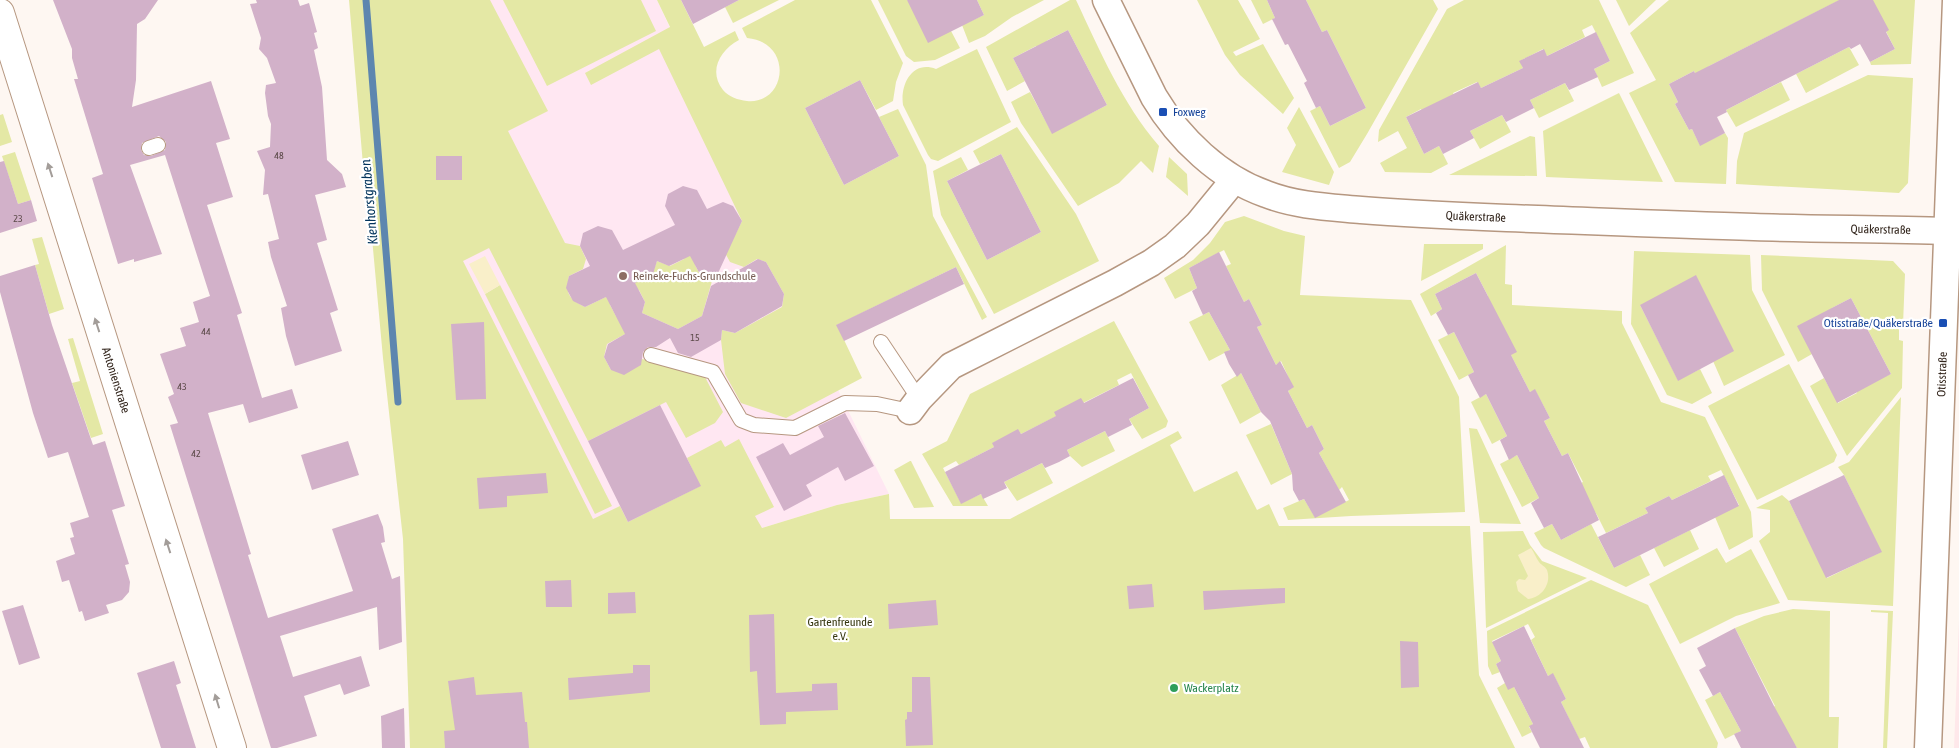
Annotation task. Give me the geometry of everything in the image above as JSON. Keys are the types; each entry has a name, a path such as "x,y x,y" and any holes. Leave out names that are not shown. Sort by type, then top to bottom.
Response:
{"main road":[{"name":"Antonienstraße","path":"0,13 232,748"}],"street":[{"name":"Quäkerstraße","path":"1106,0 1163,112 1194,146 1234,180 1268,195 1314,206 1420,215 1719,226 1947,231"},
{"name":"Otisstraße","path":"1928,748 1956,0"},
{"path":"914,405 951,366 1116,283 1151,263 1175,246 1198,224 1234,180"}],"lane":[{"path":"652,355 713,372 741,420 754,426 795,428 845,403 914,405 881,342"}],"shaded area":[{"name":"Reineke-Fuchs-Grundschule","path":"482,0 657,0 838,390 889,494 837,505 762,528 598,548 455,265 509,181 495,23"},
{"path":"1959,620 1959,748 1954,748"}],"green space":[{"name":"Gartenfreunde e.V.","path":"349,0 490,0 548,111 508,131 565,243 580,246 586,259 583,269 569,276 568,292 575,301 585,307 614,293 610,305 616,316 628,321 627,333 607,344 604,357 611,370 642,359 705,377 723,412 715,423 686,438 666,402 588,441 489,248 463,261 593,519 620,506 628,522 700,486 687,458 721,440 725,447 739,439 774,507 755,516 762,528 837,505 889,494 890,519 1010,519 1178,431 1182,438 1170,445 1194,492 1237,471 1257,510 1269,504 1279,526 1470,526 1479,675 1515,748 410,748 403,539 363,165"},
{"path":"503,0 641,0 656,31 547,86"},
{"path":"657,0 681,0 704,47 735,31 739,40 726,49 722,55 716,68 716,76 723,90 728,95 747,101 760,100 770,93 777,84 780,72 778,61 772,50 762,42 747,38 742,28 795,0 871,0 903,63 896,82 893,101 876,110 860,80 805,108 844,185 899,156 879,117 898,109 926,165 933,216 987,317 982,320 956,267 837,325 862,378 786,418 741,403 725,374 721,340 722,330 735,333 782,307 784,294 766,262 757,259 744,267 730,262 724,251 742,221 659,49 591,85 585,73 670,27"},
{"path":"739,0 779,0 733,23 725,7"},
{"path":"878,0 907,0 951,31 960,48 935,60 914,62 906,56"},
{"path":"977,0 1044,0 1012,17 985,36 969,43 962,25 984,15"},
{"path":"1070,0 1076,0 1123,94 1159,146 1153,173 1141,161 1119,183 1078,206 1021,123 1011,102 1030,92 1052,133 1107,105 1068,30 1048,40 1038,49 1036,46 1013,58 1025,81 1007,91 986,47"},
{"path":"1197,0 1238,0 1260,39 1233,52 1236,56 1263,44 1294,98 1283,114 1240,75 1225,55"},
{"path":"1251,0 1267,0 1275,18 1263,24"},
{"path":"1306,0 1433,0 1438,9 1350,162 1339,168 1310,111 1320,106 1330,126 1366,108 1327,30 1322,32"},
{"path":"1464,0 1599,0 1634,73 1602,87 1594,69 1610,61 1592,25 1582,30 1585,37 1547,56 1543,49 1520,61 1523,68 1481,88 1477,82 1453,93 1456,100 1425,116 1421,109 1406,117 1424,154 1439,146 1448,164 1431,173 1385,172 1380,163 1407,148 1398,131 1378,142 1379,130 1447,9"},
{"path":"1616,0 1656,0 1629,26"},
{"path":"1669,0 1840,0 1709,66 1698,78 1694,71 1669,84 1678,102 1675,104 1689,130 1692,129 1700,145 1725,133 1728,138 1726,184 1675,182 1629,93 1656,80 1630,33"},
{"path":"1870,0 1915,0 1911,64 1871,65 1870,62 1895,49"},
{"path":"1849,47 1859,65 1806,93 1796,74"},
{"path":"977,49 1011,122 938,161 931,159 903,105 906,82 914,71 920,68 936,69"},
{"path":"1868,75 1913,78 1908,183 1899,193 1736,184 1737,161 1744,133"},
{"path":"1781,82 1790,100 1736,127 1726,110"},
{"path":"1565,83 1574,101 1539,118 1530,100"},
{"path":"1619,93 1663,182 1546,177 1543,131"},
{"path":"1299,107 1334,172 1329,185 1282,172 1296,145 1287,128"},
{"path":"3,114 12,142 0,146 0,115"},
{"path":"1502,115 1511,132 1480,149 1470,131"},
{"path":"1017,127 1076,214 1099,261 994,314 941,215 933,171 961,157 968,170 947,181 987,260 1041,232 1001,154 980,164 973,151"},
{"path":"1530,136 1535,137 1537,176 1449,175"},
{"path":"15,152 31,200 18,204 2,156"},
{"path":"1169,157 1187,174 1188,196 1166,177"},
{"path":"1244,216 1284,231 1305,236 1300,295 1411,300 1459,397 1465,512 1288,520 1283,508 1304,499 1315,517 1349,500 1342,487 1339,490 1319,453 1324,449 1312,425 1307,428 1288,391 1293,387 1281,361 1276,365 1257,327 1262,325 1249,299 1244,302 1226,266 1231,264 1224,250 1189,268 1197,288 1175,299 1164,278 1193,260 1210,243 1225,222"},
{"path":"42,237 64,309 49,314 35,265 39,264 32,239"},
{"path":"1424,244 1483,244 1483,249 1421,281"},
{"path":"1506,245 1505,284 1512,285 1512,305 1622,311 1622,323 1661,402 1705,417 1751,512 1753,537 1729,550 1715,517 1739,505 1721,470 1708,476 1711,481 1672,500 1669,496 1645,508 1648,513 1606,533 1597,515 1577,485 1583,482 1568,453 1562,456 1544,421 1550,418 1535,390 1530,392 1482,299 1488,296 1476,273 1435,294 1442,309 1431,316 1420,294"},
{"path":"687,248 698,252 695,265 701,276 712,281 702,316 678,329 642,313 645,302 639,290 625,288 652,274 657,261 670,266 684,259"},
{"path":"1634,251 1750,255 1752,290 1785,355 1724,386 1713,361 1640,305 1678,380 1700,369 1712,393 1692,404 1667,395 1631,324"},
{"path":"1761,255 1893,261 1905,274 1903,325 1899,325 1899,340 1903,341 1902,388 1847,456 1810,386 1824,378 1838,403 1857,393 1855,388 1891,374 1851,298 1832,308 1812,354 1798,362 1762,290"},
{"path":"500,285 612,506 595,514 485,294"},
{"path":"1209,312 1230,350 1209,361 1189,322"},
{"path":"1114,321 1168,421 1166,427 1142,439 1129,419 1149,408 1131,373 1117,380 1119,385 1021,434 1018,430 993,443 994,447 959,465 956,461 943,468 961,503 981,494 988,506 953,506 922,454 947,441 970,394"},
{"path":"1454,332 1474,372 1459,380 1438,340"},
{"path":"73,338 103,434 91,438 72,383 80,381 68,339"},
{"path":"1789,364 1837,455 1834,462 1757,500 1708,406"},
{"path":"1241,373 1261,412 1240,424 1221,385"},
{"path":"1486,394 1507,436 1492,444 1471,402"},
{"path":"1901,397 1893,606 1788,600 1759,541 1770,532 1770,510 1756,508 1782,495 1789,501 1827,578 1881,552 1844,475 1838,467 1849,462"},
{"path":"1271,424 1292,474 1271,485 1246,435"},
{"path":"1469,428 1477,429 1521,524 1480,523"},
{"path":"1105,431 1115,451 1082,467 1070,456 1067,450"},
{"path":"1517,455 1539,498 1522,507 1500,464"},
{"path":"910,461 934,507 914,508 894,470"},
{"path":"1042,463 1053,483 1017,501 1004,482"},
{"path":"1552,524 1561,540 1591,524 1614,568 1640,555 1650,575 1626,587 1544,548 1534,533"},
{"path":"1690,530 1699,549 1664,567 1654,548"},
{"path":"1523,531 1530,545 1542,561 1587,578 1486,628 1483,532"},
{"path":"1717,548 1726,563 1751,549 1780,603 1736,616 1680,644 1649,584"},
{"path":"1591,580 1648,605 1718,743 1717,748 1590,748 1585,737 1579,739 1561,702 1566,699 1553,674 1548,676 1531,640 1535,637 1528,624 1492,641 1501,661 1496,664 1500,672 1492,675 1488,666 1487,631"},
{"path":"1793,609 1830,611 1829,717 1839,717 1838,748 1797,748 1769,709 1775,706 1735,628 1764,616"},
{"path":"1871,610 1893,611 1887,748 1883,748 1888,613 1871,612"},
{"path":"1505,683 1514,687 1533,724 1529,727 1532,732 1522,737 1497,688"},
{"path":"1720,692 1741,731 1725,739 1705,700"}],"sand":[{"path":"485,256 500,285 485,294 469,264"},
{"path":"1531,548 1539,562 1547,570 1548,580 1541,593 1528,599 1518,591 1516,582 1519,579 1525,580 1528,576 1518,555"}],"building":[{"path":"53,0 158,0 145,19 137,24 136,80 132,107 211,81 230,139 216,143 233,197 207,205 242,313 237,315 262,398 292,389 298,408 249,423 243,404 208,413 251,554 248,555 268,618 353,591 332,529 378,514 383,527 385,542 381,543 392,579 400,576 402,642 379,650 377,607 280,636 293,677 361,656 370,686 344,695 340,684 304,696 317,736 277,748 271,748 170,425 178,423 168,397 174,394 160,354 186,346 180,328 199,322 193,302 210,296 165,155 130,165 162,254 134,262 134,259 118,264 92,178 103,174 74,79 78,79 72,58 72,49","holes":["159,136 166,142 165,150 151,156 144,155 141,150 142,143"]},
{"path":"256,0 298,0 300,6 309,3 317,32 314,33 318,48 314,50 322,87 327,160 342,174 346,187 315,195 327,240 317,243 338,310 330,313 342,351 295,366 286,336 281,308 287,306 268,242 279,239 268,194 263,195 265,170 257,151 270,147 271,124 265,93 266,85 276,83 267,58 259,49 261,38 250,4 257,3"},
{"path":"681,0 739,0 693,24"},
{"path":"907,0 977,0 984,15 928,43"},
{"path":"1267,0 1306,0 1322,32 1327,30 1366,108 1330,126 1320,106 1316,108 1304,83 1307,81 1288,44 1285,45 1272,19 1275,18"},
{"path":"1839,0 1873,0 1889,30 1886,32 1895,49 1870,62 1860,44 1851,49 1849,47 1726,110 1727,112 1717,117 1725,133 1700,146 1692,129 1689,130 1675,104 1678,102 1669,84 1694,71 1695,73"},
{"path":"1068,30 1107,105 1052,134 1013,58"},
{"path":"1596,32 1610,61 1594,69 1598,77 1569,90 1565,83 1530,100 1534,108 1506,122 1502,115 1470,131 1474,138 1443,154 1439,146 1424,154 1406,117 1478,82 1481,88 1523,68 1519,61 1544,49 1547,56"},
{"path":"860,80 899,156 844,185 805,108"},
{"path":"1001,154 1041,232 987,260 947,181"},
{"path":"436,156 462,156 462,180 436,180"},
{"path":"4,161 18,204 31,200 37,221 0,233 0,162"},
{"path":"683,186 697,190 707,209 723,202 733,206 742,221 714,282 701,276 690,256 669,266 657,261 653,274 635,283 645,302 642,313 678,329 702,316 711,286 758,259 766,262 784,294 782,306 735,333 722,330 721,340 691,357 678,353 670,338 656,347 648,347 643,352 641,365 624,375 611,370 604,357 608,344 625,334 606,297 585,307 573,301 566,288 569,276 590,266 580,246 583,233 598,226 612,230 623,250 675,225 665,206 668,194"},
{"path":"1219,252 1244,302 1249,299 1262,325 1257,327 1276,365 1280,361 1294,387 1288,391 1307,428 1312,425 1324,449 1319,453 1346,502 1315,518 1304,499 1299,501 1293,490 1292,474 1270,421 1261,412 1241,373 1237,377 1229,364 1224,352 1230,350 1209,312 1203,315 1192,291 1197,288 1189,268"},
{"path":"35,265 52,325 93,445 105,441 125,506 112,510 129,564 125,565 130,582 129,592 122,600 106,605 109,613 85,621 82,611 79,612 69,580 62,582 56,561 75,554 70,538 74,537 70,523 89,517 68,452 48,458 33,413 0,292 0,276"},
{"path":"956,267 964,284 844,341 836,325"},
{"path":"1476,273 1517,352 1511,355 1530,392 1535,389 1550,418 1544,421 1562,456 1568,453 1599,520 1561,540 1552,524 1544,528 1531,503 1539,498 1517,455 1509,460 1500,440 1507,436 1486,394 1480,398 1474,387 1468,375 1474,372 1454,332 1448,335 1436,313 1442,309 1435,294"},
{"path":"1696,275 1734,351 1678,381 1640,305"},
{"path":"1851,298 1891,374 1837,403 1797,326"},
{"path":"484,322 486,399 456,400 451,324"},
{"path":"1133,378 1149,408 1129,419 1132,425 1108,437 1105,431 1067,450 1070,456 1059,462 1045,468 1042,463 1004,482 1007,488 983,499 981,494 961,504 945,472 994,447 992,443 1018,429 1021,434 1056,416 1054,412 1081,398 1084,403"},
{"path":"660,405 701,486 628,522 588,441"},
{"path":"845,413 874,466 845,481 838,467 806,485 812,496 784,511 756,457 783,443 790,455 824,437 818,426"},
{"path":"348,441 359,475 312,490 301,455"},
{"path":"546,473 548,493 507,496 507,507 479,509 477,478"},
{"path":"1724,475 1739,506 1614,568 1598,537 1648,513 1645,508 1669,496 1672,500"},
{"path":"1844,475 1882,552 1826,578 1789,501"},
{"path":"571,580 572,607 546,607 545,581"},
{"path":"1152,584 1154,607 1129,609 1127,586"},
{"path":"1285,588 1285,603 1204,610 1203,591"},
{"path":"635,592 636,613 608,614 608,593"},
{"path":"936,600 938,625 889,629 888,604"},
{"path":"23,605 40,658 19,665 2,611"},
{"path":"774,614 776,693 812,691 812,684 837,683 838,710 786,712 786,724 760,725 757,671 750,672 749,615"},
{"path":"1524,626 1548,676 1553,673 1566,699 1561,702 1584,748 1540,748 1529,726 1533,724 1514,687 1508,690 1496,664 1501,661 1492,642"},
{"path":"1735,628 1797,748 1741,748 1734,734 1741,731 1720,692 1713,696 1699,670 1706,666 1697,648"},
{"path":"1400,641 1418,642 1419,687 1401,688"},
{"path":"174,661 181,683 176,685 196,748 161,748 137,673"},
{"path":"633,665 650,665 650,692 569,700 568,678 633,673"},
{"path":"474,677 476,695 522,692 529,748 445,748 444,731 455,730 448,681"},
{"path":"912,677 930,677 933,745 906,746 905,720 907,719 907,712 912,712"},
{"path":"404,708 405,748 382,748 381,716"}],"waterway":[{"name":"Kienhorstgraben","path":"366,0 398,402"}],"place":[{"name":"Foxweg","path":"1163,112"},
{"name":"Reineke-Fuchs-Grundschule","path":"623,276"},
{"name":"Otisstraße/Quäkerstraße","path":"1943,323"},
{"name":"Wackerplatz","path":"1174,688"}]}
